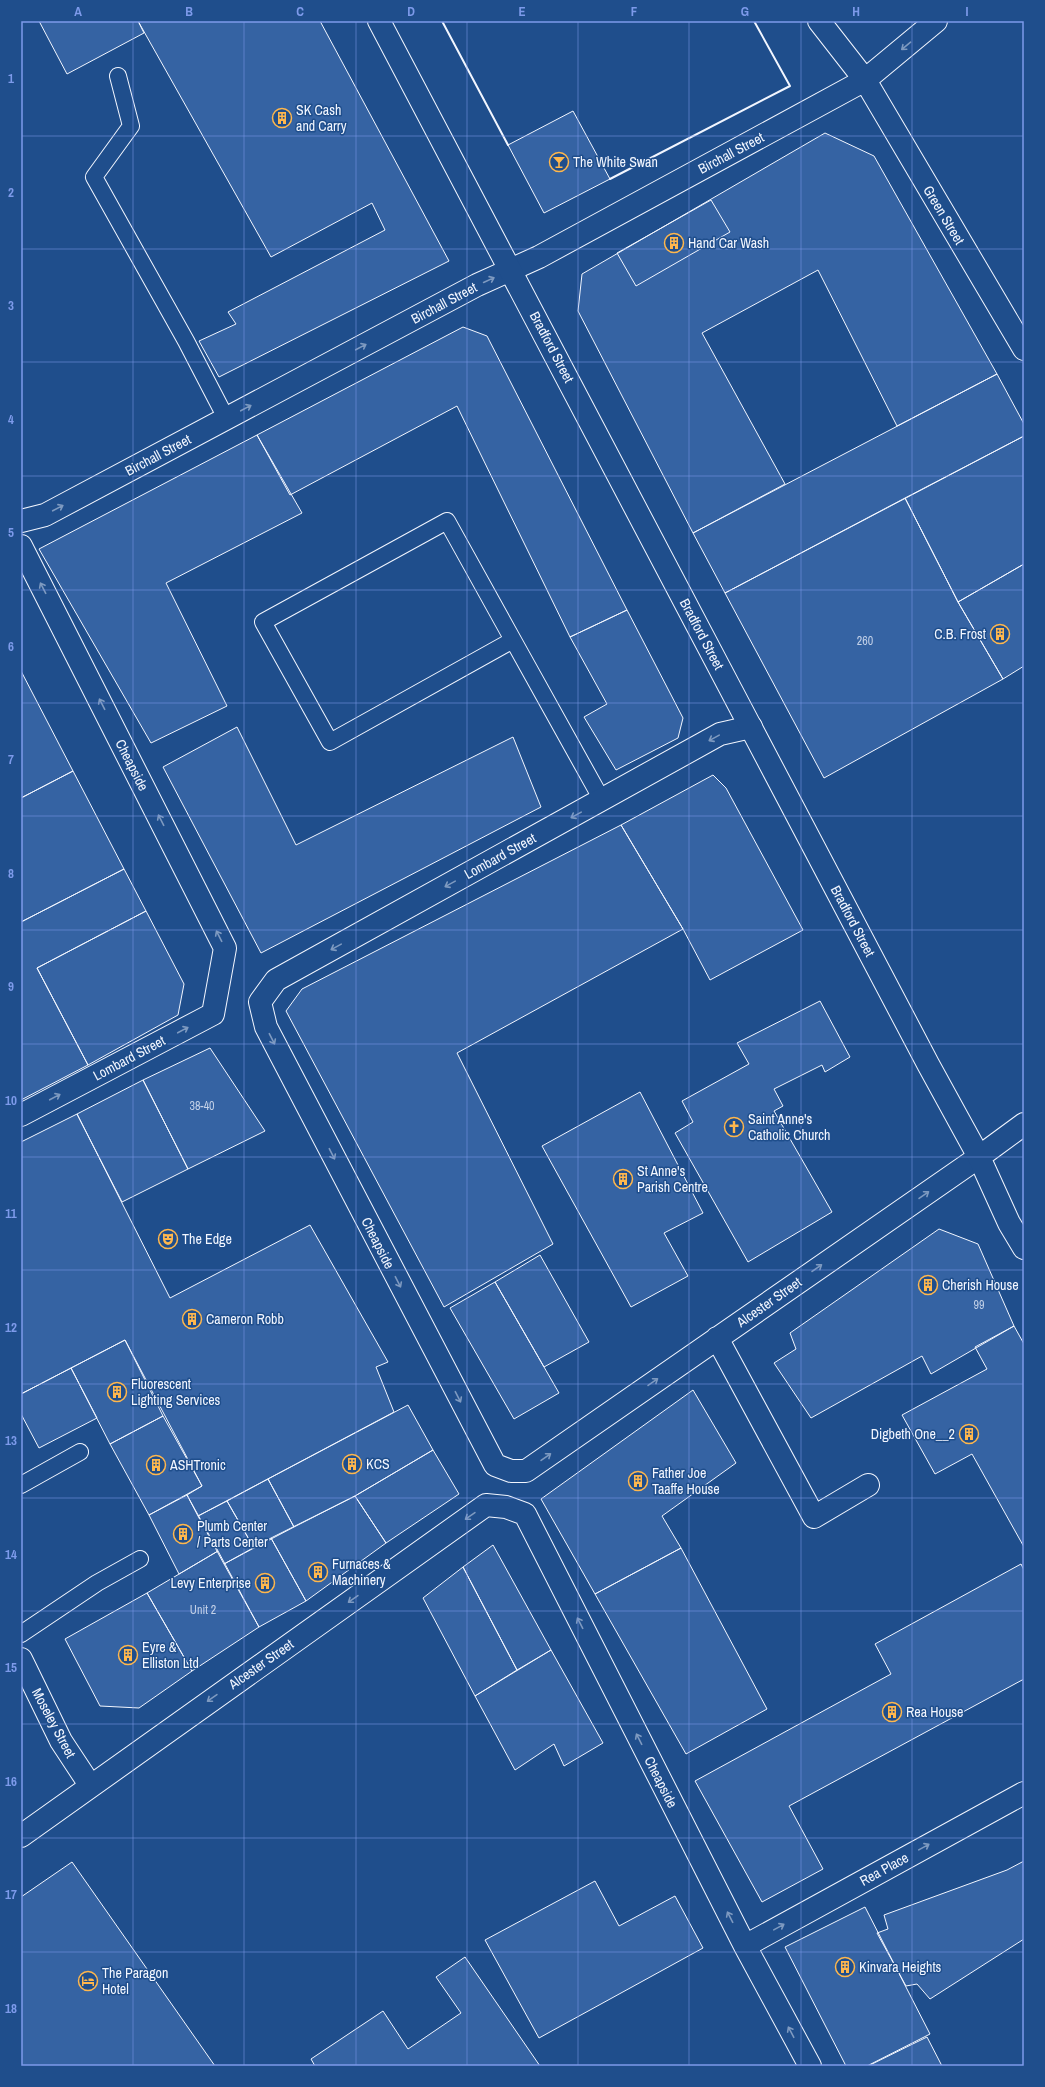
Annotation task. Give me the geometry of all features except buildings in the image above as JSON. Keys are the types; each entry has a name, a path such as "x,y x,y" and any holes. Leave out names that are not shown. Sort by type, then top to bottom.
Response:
{"street":[{"name":"Bradford Street","path":"379,21 928,1064 979,1157 1009,1223 1024,1248"},
{"name":"Green Street","path":"819,21 865,80 1024,349"},
{"name":"Birchall Street","path":"21,521 44,516 477,285 539,257 865,80 936,21"},
{"name":"Cheapside","path":"21,546 225,948 219,987"},
{"name":"Lombard Street","path":"260,1002 276,980 720,734 751,727"},
{"name":"Lombard Street","path":"21,1115 213,1014 219,987"},
{"name":"Cheapside","path":"260,1002 266,1027 494,1465 511,1471"},
{"name":"Alcester Street","path":"511,1471 526,1471 979,1157 1024,1124"},
{"path":"717,1338 814,1517 868,1484"},
{"name":"Alcester Street","path":"21,1836 90,1785 486,1505 506,1507"},
{"name":"Cheapside","path":"506,1507 524,1514 745,1946 810,2066"},
{"name":"Moseley Street","path":"21,1659 61,1741 90,1785"},
{"name":"Rea Place","path":"745,1946 1024,1793"}],"lane":[{"path":"118,76 131,126 94,177 186,341 226,418"},
{"path":"513,640 330,742 263,622 446,521 513,640 602,800"},
{"path":"21,1485 80,1452"},
{"path":"21,1634 97,1583 140,1559"}],"wall":[{"path":"442,21 508,145"},
{"path":"610,179 790,86 754,21"}],"place":[{"name":"SK Cash and Carry","path":"282,118"},
{"name":"The White Swan","path":"559,162"},
{"name":"Hand Car Wash","path":"674,243"},
{"name":"C.B. Frost","path":"1000,634"},
{"name":"Saint Anne's Catholic Church","path":"734,1127"},
{"name":"St Anne's Parish Centre","path":"623,1179"},
{"name":"The Edge","path":"168,1239"},
{"name":"Cherish House","path":"928,1285"},
{"name":"Cameron Robb","path":"192,1319"},
{"name":"Fluorescent Lighting Services","path":"117,1392"},
{"name":"Digbeth One__2","path":"969,1434"},
{"name":"KCS","path":"352,1464"},
{"name":"ASHTronic","path":"156,1465"},
{"name":"Father Joe Taaffe House","path":"638,1481"},
{"name":"Plumb Center / Parts Center","path":"183,1534"},
{"name":"Furnaces & Machinery","path":"318,1572"},
{"name":"Levy Enterprise","path":"265,1583"},
{"name":"Eyre & Elliston Ltd","path":"128,1655"},
{"name":"Rea House","path":"892,1712"},
{"name":"Kinvara Heights","path":"845,1967"},
{"name":"The Paragon Hotel","path":"88,1981"}]}
